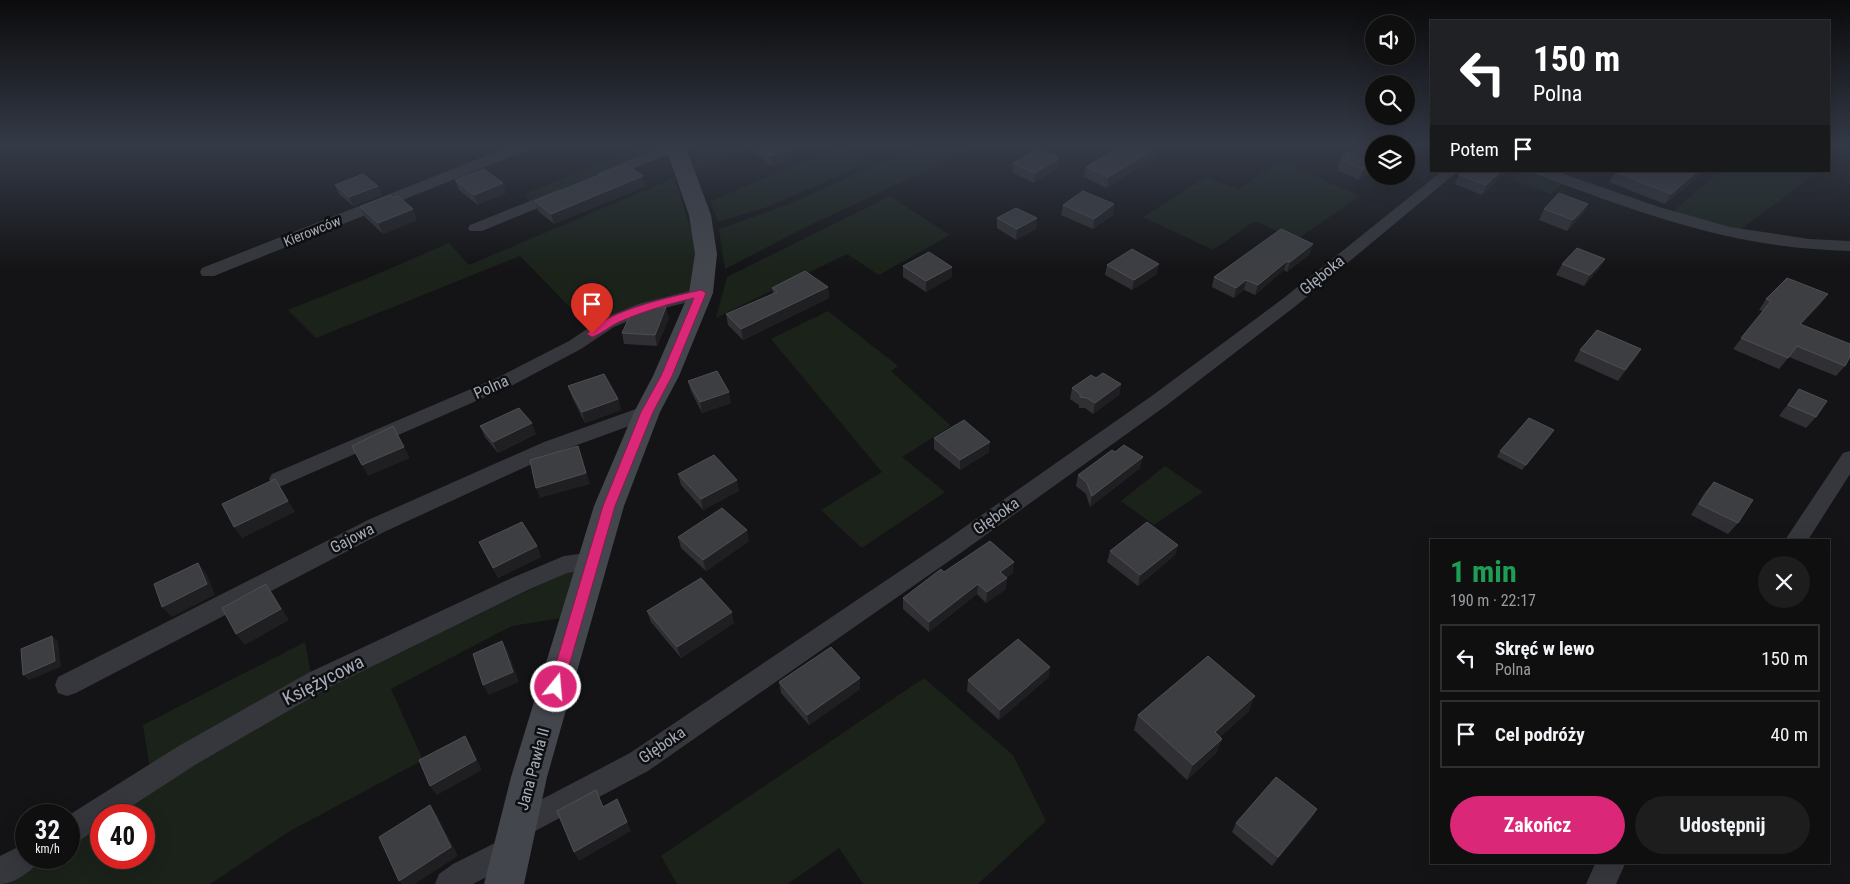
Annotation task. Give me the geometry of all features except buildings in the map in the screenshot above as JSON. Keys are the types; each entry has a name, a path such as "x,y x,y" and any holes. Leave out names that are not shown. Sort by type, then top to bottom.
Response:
{"street":[{"name":"Kierowców","path":"208,272 423,186"},
{"name":"Jana Pawła II","path":"504,884 529,777 609,506 647,412 666,376 701,293 706,254 700,215 692,186"},
{"name":"Głęboka","path":"449,884 516,837 639,762 954,546 1160,400 1290,301 1432,186"},
{"path":"1584,186 1697,225 1757,239 1850,246"},
{"path":"476,228 576,187"},
{"name":"Polna","path":"279,479 506,381 575,345 608,323 644,308 701,293"},
{"name":"Gajowa","path":"66,685 376,526 551,447 647,412"},
{"path":"1797,539 1850,458"},
{"name":"Księżycowa","path":"80,824 186,756 317,681 522,583 564,565 593,561"},
{"path":"0,872 15,863"},
{"path":"1600,884 1611,864"}],"shaded area":[{"path":"544,186 572,186 531,203 525,194"},
{"path":"655,186 677,186 696,244 693,293 590,328 520,256 316,338 288,310 449,243 469,265"},
{"path":"745,186 815,186 767,207 718,222 711,201"},
{"path":"828,186 893,186 804,228 725,269 719,229 789,204"},
{"path":"1191,186 1229,186 1239,190 1244,186 1338,186 1360,196 1296,240 1255,221 1213,250 1143,217"},
{"path":"1529,186 1560,186 1551,194"},
{"path":"1702,186 1798,186 1737,232 1671,213"},
{"path":"890,196 950,235 879,275 847,254 716,318 727,277"},
{"path":"828,311 898,366 891,371 951,426 902,457 945,492 862,548 821,510 882,472 771,339"},
{"path":"1165,466 1203,492 1154,525 1121,501"},
{"path":"573,569 582,570 568,617 512,626 391,689 423,760 290,831 210,884 0,884 0,879 16,869 80,869 80,829 90,822 90,869 155,869 155,804 120,804 306,697"},
{"path":"305,642 312,680 150,769 143,725"},
{"path":"924,678 1013,755 1046,821 978,884 863,884 839,848 788,884 677,884 661,856"}],"route":[{"path":"556,687 609,506 647,412 666,376 701,293 644,308 608,323 592,334"}]}
